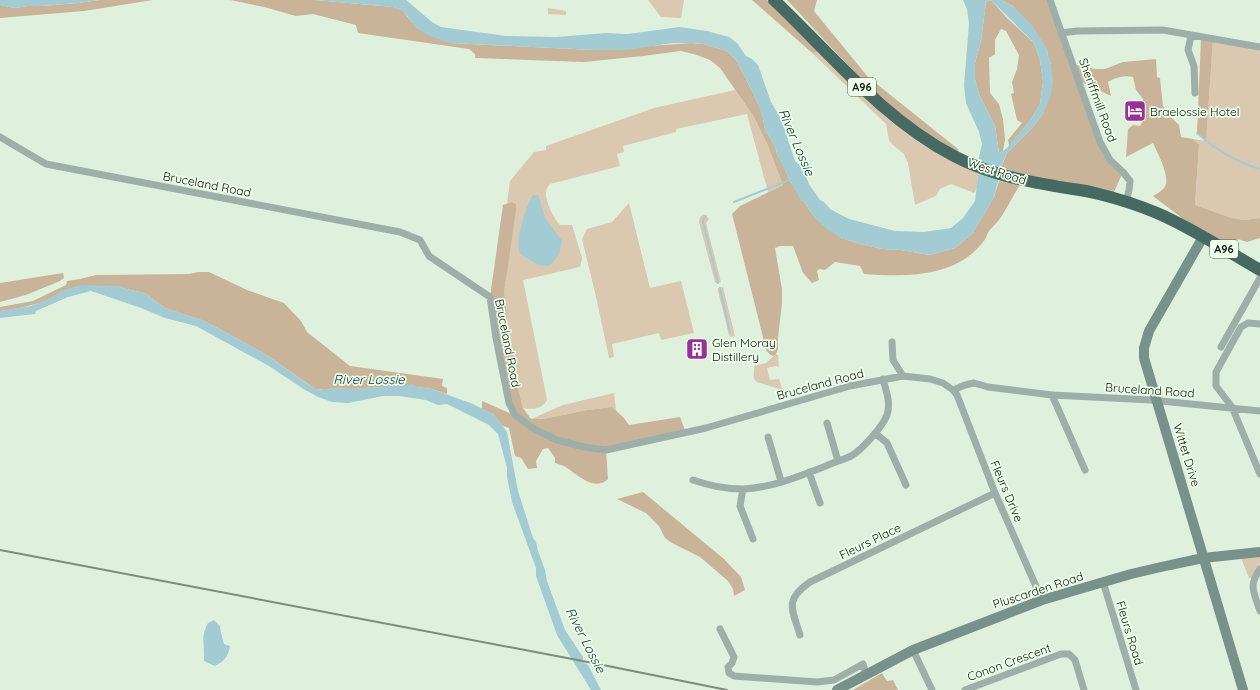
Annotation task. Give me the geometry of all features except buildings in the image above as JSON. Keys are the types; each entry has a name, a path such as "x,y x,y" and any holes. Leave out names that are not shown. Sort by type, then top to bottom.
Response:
{"highway":[{"name":"West Road","path":"774,0 886,109 924,138 953,155 1002,175 1025,181 1097,193 1157,213 1173,220 1260,270"}],"street":[{"name":"Sheriffmill Road","path":"1050,0 1100,142 1110,160 1130,181 1126,202"},
{"path":"1061,33 1077,31 1163,30 1260,47"},
{"path":"1191,36 1188,50 1194,66 1195,93"},
{"name":"Bruceland Road","path":"0,137 46,164 400,232 420,240 429,256 490,297 496,338 509,404 515,415 534,429 558,440 584,447 606,450 706,428 814,395 850,386 903,376 930,379 943,383 953,390 974,383 988,387 1052,395 1157,400 1260,411"},
{"name":"Wittet Drive","path":"1203,237 1154,322 1146,339 1144,358 1243,690"},
{"path":"1221,347 1260,278"},
{"path":"1260,324 1248,323 1241,326 1216,372 1216,386 1232,407 1260,474"},
{"path":"892,342 893,360 903,376"},
{"path":"693,480 712,487 743,489 764,486 809,472 852,455 862,448 876,433 887,415 889,402 883,379"},
{"name":"Fleurs Drive","path":"953,390 957,395 995,493 1042,600"},
{"path":"1052,395 1085,470"},
{"path":"827,423 838,461"},
{"path":"876,433 887,443 906,485"},
{"path":"768,437 781,481"},
{"path":"809,472 820,503"},
{"path":"743,489 740,506 753,539"},
{"name":"Fleurs Place","path":"800,635 792,609 793,599 798,590 810,582 995,493"},
{"name":"Pluscarden Road","path":"837,690 913,650 1042,600 1131,574 1203,558 1260,552"},
{"path":"1260,569 1254,577 1252,587 1260,611"},
{"name":"Fleurs Road","path":"1103,582 1136,690"},
{"path":"720,629 734,657 732,663 728,667 729,673 734,676 817,682 834,680 863,664 866,674"},
{"path":"913,650 932,690"},
{"name":"Conon Crescent","path":"965,690 1061,654 1069,654 1075,660 1084,690"}],"shaded area":[{"path":"100,0 153,0 84,11 0,18 0,5 15,8"},
{"path":"230,0 315,0 393,7 402,10 417,28 450,43 594,50 691,43 703,44 727,51 736,60 753,93 762,113 765,129 776,149 777,155 790,181 815,218 841,238 864,245 930,255 955,248 973,233 994,197 999,181 1020,185 1004,213 989,231 983,242 972,254 959,263 944,269 912,275 879,275 864,274 860,266 835,262 825,270 819,269 817,271 819,280 812,283 803,273 793,246 780,246 775,248 782,289 782,303 778,349 776,354 773,356 766,351 764,346 732,214 740,206 783,185 768,146 754,117 720,68 710,60 681,51 584,62 475,58 475,54 469,49 358,33 356,25 313,14 296,16 264,7"},
{"path":"648,0 684,0 681,18 661,17"},
{"path":"752,0 767,0 793,24 818,51 815,53 811,52"},
{"path":"787,0 817,0 814,11 868,77 958,149 959,153 933,138 906,118 870,87"},
{"path":"991,0 1006,17 1034,43 1040,60 1043,82 1040,104 1031,119 1009,146 1008,140 1022,123 1017,120 1011,94 1014,93 1012,82 1017,69 1019,55 1006,31 1001,29 995,40 995,54 989,58 990,93 999,104 1003,119 1005,140 1003,151 999,153 995,126 979,94 975,79 975,63 981,41 986,2"},
{"path":"1001,0 1050,0 1073,64 1095,69 1105,69 1123,62 1156,59 1157,77 1160,78 1163,106 1168,114 1179,125 1181,137 1193,139 1199,145 1195,205 1232,218 1244,220 1260,218 1260,238 1247,242 1238,239 1234,245 1228,246 1195,228 1153,196 1164,188 1166,178 1163,166 1153,143 1126,157 1128,129 1133,125 1140,126 1143,120 1143,99 1136,90 1133,77 1120,77 1108,82 1111,96 1079,81 1100,142 1123,172 1114,192 1028,176 1001,168 1007,153 1031,129 1043,114 1051,64 1047,49 1013,6"},
{"path":"548,8 566,11 566,15 548,14"},
{"path":"1201,38 1213,39 1206,142 1197,133"},
{"path":"1213,39 1260,47 1260,218 1244,220 1232,218 1195,205 1199,146 1193,139 1206,141"},
{"path":"818,51 864,97 900,129 937,153 978,173 977,188 974,193 951,184 940,189 936,196 915,205 908,163 904,154 889,140 886,124 811,52 815,53"},
{"path":"735,90 754,117 768,146 783,185 768,192 747,114 676,129 676,132 623,146 624,152 617,154 620,166 550,184 548,187 546,196 550,210 560,225 572,225 582,258 580,267 523,280 547,400 543,405 537,408 523,408 518,388 514,383 513,355 508,342 504,293 511,202 507,203 510,181 534,152 546,150 546,146 654,108"},
{"path":"511,202 516,204 516,210 504,293 508,342 513,355 514,383 518,388 523,408 531,419 543,419 587,410 612,407 629,425 680,417 685,430 606,450 608,479 603,483 591,483 564,466 555,463 555,458 548,448 543,449 536,461 537,468 528,469 521,458 515,456 509,428 503,426 493,414 482,409 482,401 514,415 490,297 503,205"},
{"path":"629,203 650,288 681,281 694,333 661,340 659,333 612,344 614,357 609,358 582,239 587,229 612,222"},
{"path":"704,214 709,219 706,223 721,282 717,284 715,282 699,222 700,217"},
{"path":"209,272 247,290 284,303 301,321 307,332 350,366 443,379 442,386 447,388 447,394 432,389 417,387 351,389 333,388 326,390 315,389 268,356 229,334 204,321 165,308 145,293 126,289 120,286 67,290 36,304 0,311 0,307 33,301 66,285 67,281 96,275 189,274"},
{"path":"63,273 64,278 60,281 26,295 0,302 0,283"},
{"path":"723,287 735,336 731,337 729,335 718,291 718,288"},
{"path":"776,354 778,355 779,367 776,366 767,368 770,380 779,379 782,388 785,391 757,382 754,378 754,366 766,363"},
{"path":"614,393 616,411 612,407 587,410 543,419 531,419 563,405"},
{"path":"643,492 724,559 741,577 745,590 734,596 733,589 728,581 700,557 665,538 659,526 646,513 617,499"},
{"path":"1260,557 1260,563 1252,578 1249,578 1241,558"},
{"path":"882,673 887,681 893,680 898,690 853,690"}],"water":[{"path":"0,0 100,0 15,8 0,5"},
{"path":"315,0 406,0 432,22 441,27 506,36 556,37 606,33 628,34 679,27 707,31 729,37 737,43 746,56 758,65 771,102 781,119 795,161 802,167 809,184 820,200 830,209 849,219 895,231 924,232 951,228 963,218 975,201 979,157 982,144 979,132 966,103 964,85 969,24 967,9 963,0 991,0 1001,0 1013,6 1032,25 1047,49 1053,81 1051,95 1043,114 1031,129 1007,153 1003,162 994,197 973,233 955,248 930,255 901,250 883,249 841,238 828,230 815,218 805,203 801,201 765,129 762,113 753,93 736,60 727,51 703,44 691,43 673,43 626,50 594,50 450,43 424,33 416,27 407,15 393,7","holes":["991,0 1034,43 1040,60 1043,82 1040,104 1031,119 1006,149 999,153 995,126 979,94 975,79 975,63 981,41 986,2"]},
{"path":"533,195 538,195 546,219 562,241 557,258 548,266 537,264 520,253 519,241 522,224 530,199"},
{"path":"80,285 120,286 126,289 145,293 165,308 204,321 268,356 315,389 351,389 414,384 417,387 432,389 473,404 493,414 507,432 518,491 533,538 536,542 547,581 565,630 583,657 583,662 588,665 601,690 591,690 557,635 536,576 536,568 512,502 507,477 507,468 498,434 489,425 447,404 438,405 426,400 399,396 383,396 348,403 332,402 305,390 269,366 196,326 165,318 91,291 68,297 36,311 35,314 0,318 0,311 31,306 49,299 61,291"},
{"path":"214,620 220,626 224,644 230,646 226,658 215,666 204,661 203,641 208,623"}],"waterway":[{"path":"1197,133 1211,145 1227,155 1260,169"},
{"path":"734,202 792,179"},
{"path":"706,216 703,222 718,283"},
{"path":"720,288 730,333"}],"railway":[{"path":"0,550 727,690"}],"place":[{"name":"Braelossie Hotel","path":"1135,111"},
{"name":"Glen Moray Distillery","path":"697,349"}],"water label":[{"name":"River Lossie","path":"797,142"},
{"name":"River Lossie","path":"369,379"},
{"name":"River Lossie","path":"586,640"}]}
